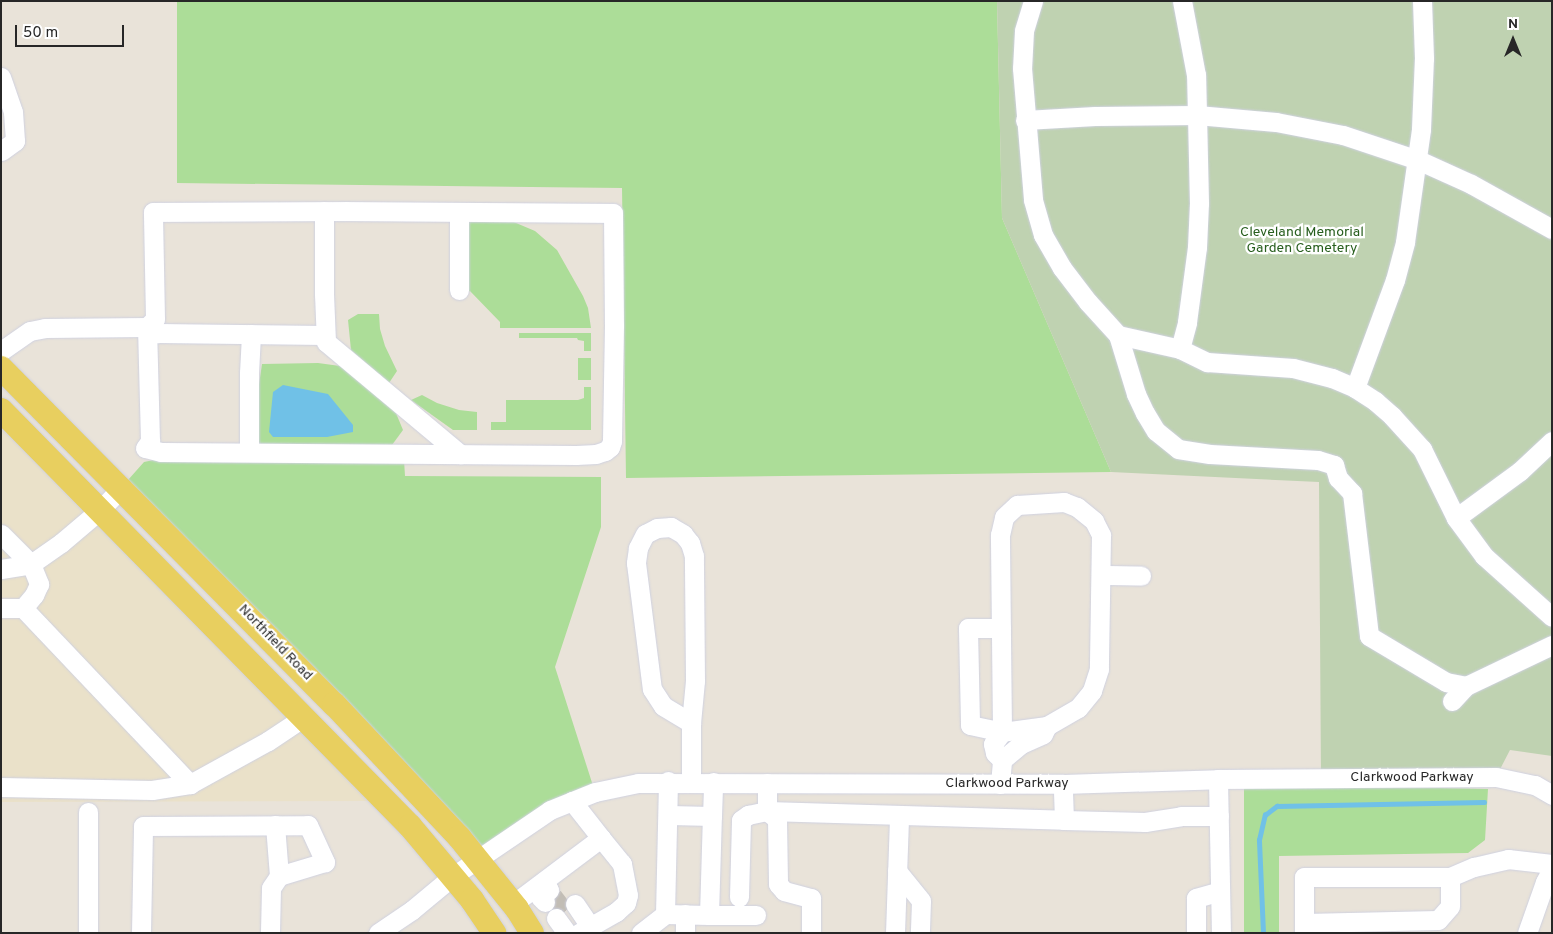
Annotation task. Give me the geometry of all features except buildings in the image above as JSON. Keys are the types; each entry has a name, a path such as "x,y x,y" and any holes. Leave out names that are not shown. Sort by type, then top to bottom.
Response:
{"main road":[{"name":"Northfield Road","path":"1,368 334,704 478,859 513,904 532,933"},
{"path":"1,410 410,826 472,900 494,933"}],"street":[{"path":"1033,1 1024,31 1022,68 1033,200 1042,235 1062,268 1088,302 1118,335 1136,394 1145,413 1156,430 1178,449 1210,454 1318,460 1334,465 1338,478 1352,493 1370,636 1446,682 1466,686"},
{"path":"1180,349 1187,322 1199,225 1196,74 1182,1"},
{"path":"1355,388 1395,280 1405,242 1418,160 1423,97 1422,1"},
{"path":"1,77 13,112 15,141 1,151"},
{"path":"1025,120 1095,116 1197,115 1276,122 1342,135 1418,160 1471,184 1552,229"},
{"path":"324,211 326,342 460,454"},
{"path":"324,211 613,213 612,441 605,451 576,455 161,452 145,448 150,441 147,328 155,319 153,212 324,211"},
{"path":"459,212 459,290"},
{"path":"1,351 30,331 45,328 147,328 157,333 325,335"},
{"path":"249,452 251,334"},
{"path":"1118,335 1180,349 1207,362 1293,368 1332,378 1355,388 1392,416 1422,449 1456,518 1484,556 1552,617"},
{"path":"1456,518 1514,476 1552,441"},
{"path":"1,569 31,564 61,543 100,510 120,489"},
{"path":"1001,628 968,628 970,725 1002,732 1047,726 1078,708 1092,691 1099,669 1102,575 1101,535 1094,521 1077,507 1064,502 1017,505 1004,517 1000,535 1001,628 1002,732 993,744 995,753 1002,760"},
{"path":"691,723 663,706 652,689 636,563 638,548 645,534 656,528 671,527 682,534 690,543 694,556 695,682 691,723 691,782"},
{"path":"1,534 31,564 39,584 34,595 23,608"},
{"path":"1102,575 1141,576"},
{"path":"1,608 23,608 190,784"},
{"path":"1452,701 1466,686 1552,645"},
{"path":"1,787 152,790 190,784 268,741 304,717"},
{"path":"1000,784 1002,760 1021,744 1043,734 1047,726"},
{"name":"Clarkwood Parkway","path":"378,933 405,915 453,876 550,810 595,792 638,783 668,781 1063,784 1218,779 1496,777 1535,784 1552,796"},
{"path":"1218,779 1221,933"},
{"path":"641,933 665,914 669,815 668,781"},
{"path":"709,915 713,782"},
{"path":"767,783 767,812"},
{"path":"1063,784 1064,820"},
{"path":"566,917 583,930 616,912 626,903 628,895 622,864 572,801"},
{"path":"88,812 88,933"},
{"path":"739,897 741,820 748,814 767,812 1145,822 1181,816 1219,816"},
{"path":"767,812 776,819 778,884 784,891 811,898 811,933"},
{"path":"669,815 712,816"},
{"path":"895,933 899,816"},
{"path":"270,933 271,888 279,876 275,825"},
{"path":"141,933 143,826 308,825 324,862 279,876"},
{"path":"513,904 551,892 601,838"},
{"path":"1450,877 1450,906 1438,920 1304,928 1304,876 1450,877 1474,867 1508,859 1552,864"},
{"path":"1527,933 1545,882 1552,869"},
{"path":"897,872 920,901 920,933"},
{"path":"1196,933 1196,898 1220,891"},
{"path":"665,914 685,924 709,915 756,916"}],"shaded area":[{"path":"1,425 68,496 371,801 1,802"}],"green space":[{"path":"177,1 997,1 1002,218 1111,472 626,478 622,188 177,183"},
{"name":"Cleveland Memorial Garden Cemetery","path":"997,1 1552,1 1552,756 1510,750 1496,777 1321,778 1319,482 1111,472 1002,218"},
{"path":"509,220 535,231 557,250 583,296 588,308 591,328 500,328 500,322 470,291 462,295 462,221"},
{"path":"358,314 379,314 380,329 385,346 397,371 389,383 351,350 348,320"},
{"path":"519,333 591,333 591,351 584,351 584,341 577,338 519,338"},
{"path":"578,358 591,358 591,380 578,380"},
{"path":"318,363 340,366 393,406 403,430 392,445 263,447 257,440 258,391 262,364"},
{"path":"584,387 591,387 591,430 491,430 491,422 506,422 506,400 578,400 584,398"},
{"path":"422,395 437,403 459,410 477,412 477,430 453,430 411,400"},
{"path":"168,457 404,460 405,476 601,477 601,527 555,667 595,792 478,859 120,489 144,462"},
{"path":"1244,784 1488,789 1485,840 1468,853 1279,856 1279,933 1244,933"}],"water":[{"path":"283,385 328,394 353,425 353,432 327,437 273,437 269,432 273,392"}],"waterway":[{"path":"1263,933 1259,840 1265,815 1277,806 1484,802"}],"tunnel":[{"path":"553,896 565,912"}]}
